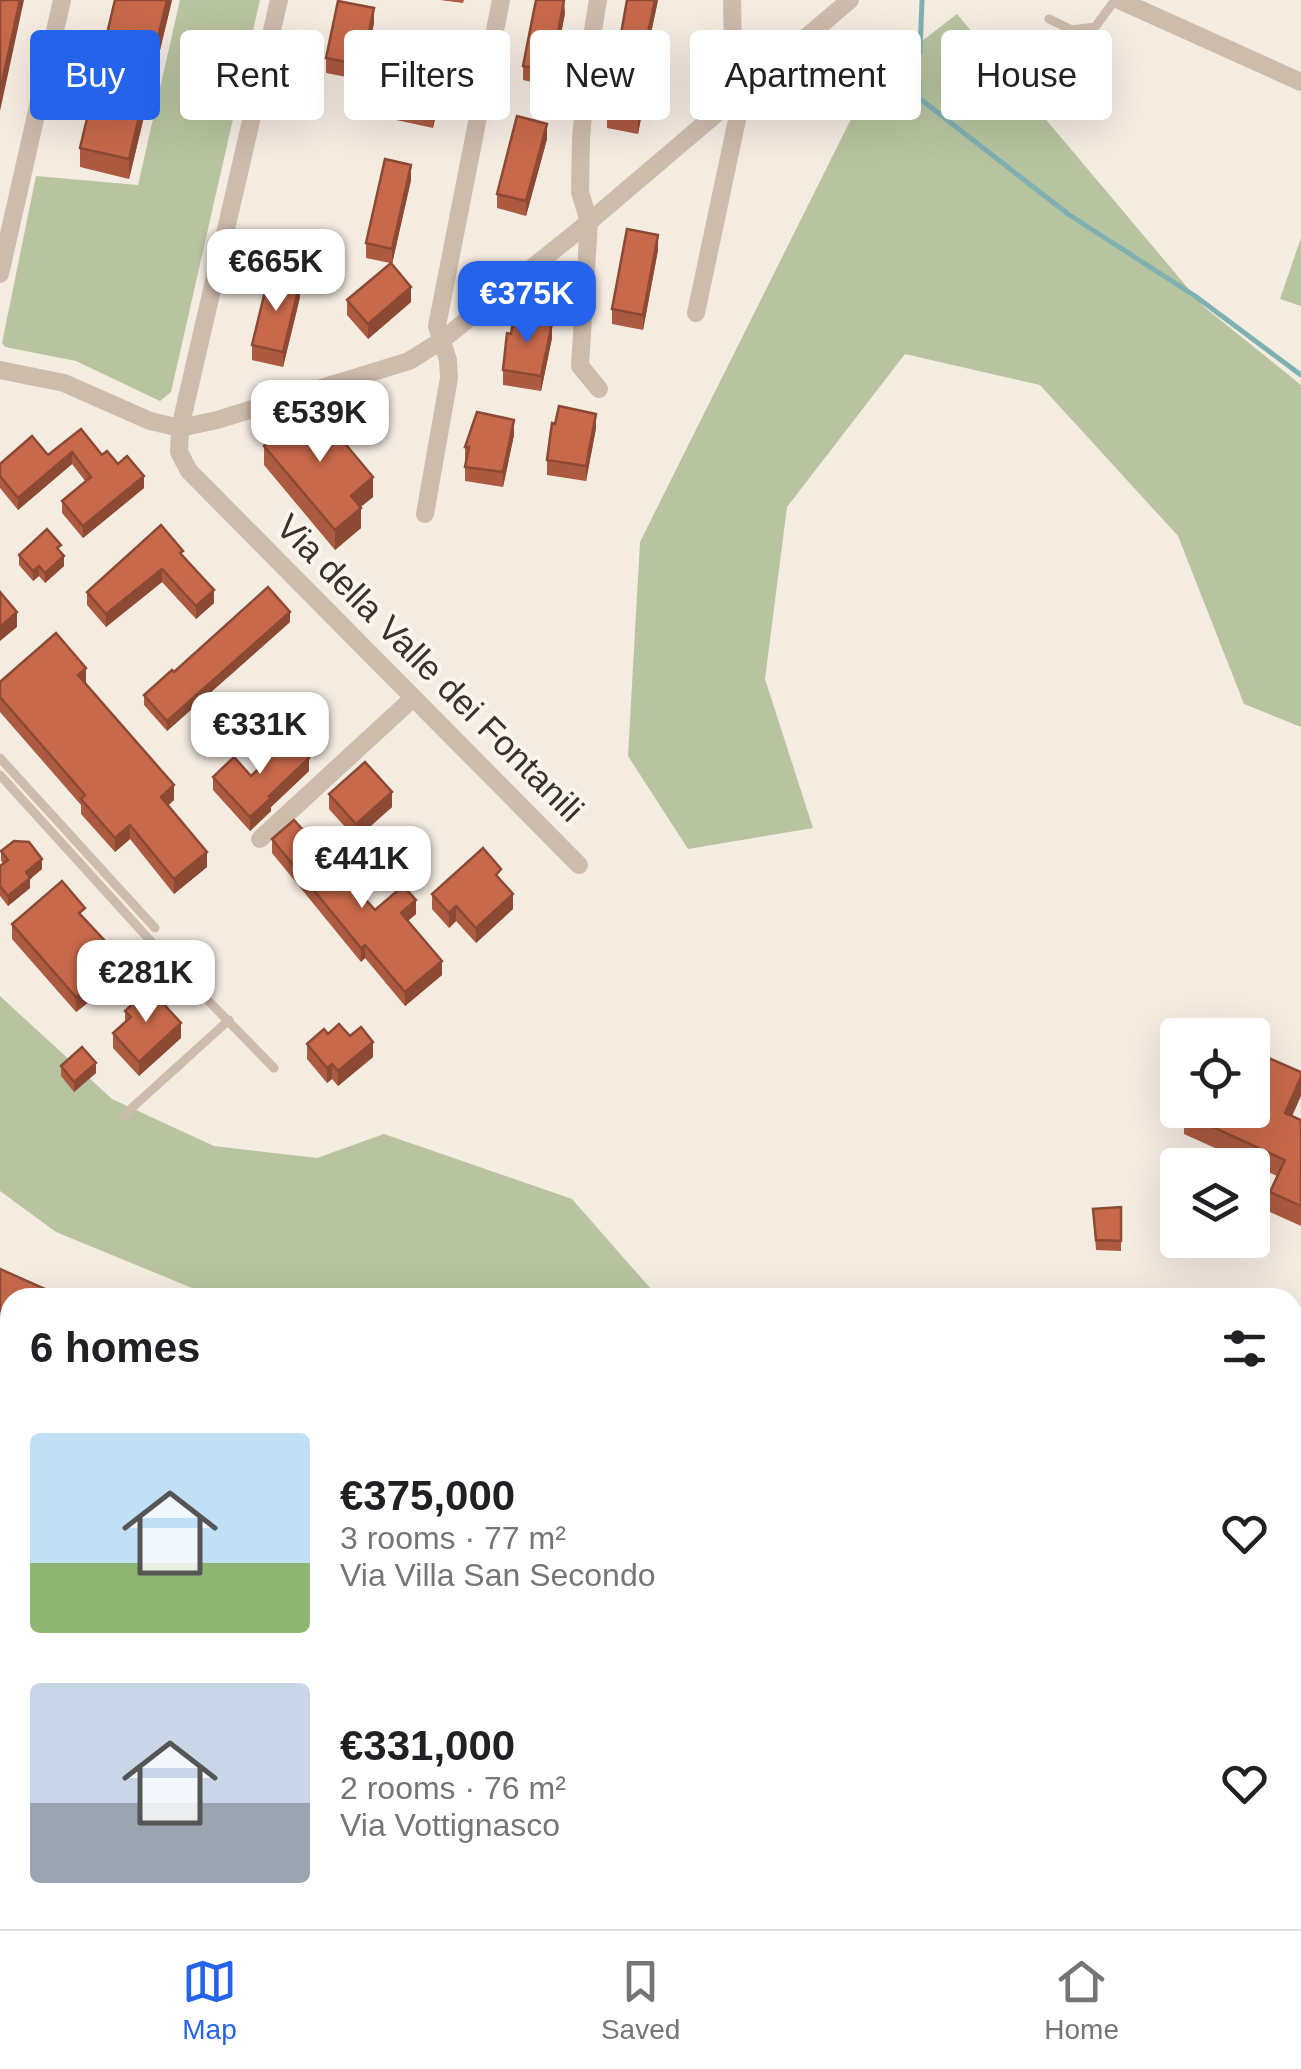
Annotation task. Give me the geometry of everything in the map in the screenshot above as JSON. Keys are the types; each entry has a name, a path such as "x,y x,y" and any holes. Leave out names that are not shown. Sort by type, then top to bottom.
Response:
{"street":[{"path":"0,274 62,0"},
{"path":"180,428 279,0"},
{"path":"424,514 449,378 448,360 437,326 501,0"},
{"path":"598,0 581,138 580,192 589,222 580,366 599,388"},
{"path":"732,0 733,30"},
{"path":"815,30 850,0"},
{"path":"1117,0 1301,82"},
{"path":"0,370 64,383 150,421 180,428 400,365 441,341 709,120"},
{"path":"696,313 737,120"},
{"name":"Via della Valle dei Fontanili","path":"180,428 180,455 189,471 412,700 580,865"},
{"path":"260,840 412,700"}],"lane":[{"path":"1048,19 1072,30 1095,28 1117,0"},
{"path":"0,758 155,928"},
{"path":"0,775 157,948 274,1068"},
{"path":"124,1115 229,1020"}],"green space":[{"path":"180,0 260,0 253,30 180,30 180,120 233,120 171,392 160,401 76,361 5,347 2,343 36,176 138,185 153,120 160,120 160,88"},
{"path":"957,14 970,30 941,30 941,120 1046,120 1203,306 1301,385 1301,727 1244,704 1178,536 1040,385 905,354 787,507 765,679 813,828 688,849 628,756 640,542 851,120 921,120 921,42"},
{"path":"1301,238 1301,306 1280,299"},
{"path":"0,996 112,1099 214,1146 317,1158 384,1134 572,1199 650,1288 192,1288 56,1232 0,1191"}],"building":[{"path":"0,0 20,0 0,91"},
{"path":"115,0 167,0 160,30 108,30"},
{"path":"536,0 564,0 559,30 530,30"},
{"path":"627,0 655,0 649,30 622,30"},
{"path":"338,1 374,8 369,30 344,30 344,62 326,58"},
{"path":"530,30 530,67 523,66"},
{"path":"517,116 547,124 526,201 497,194"},
{"path":"87,120 138,120 129,159 80,148"},
{"path":"385,159 411,165 392,249 366,243"},
{"path":"627,229 658,235 643,315 612,309"},
{"path":"391,263 411,287 368,324 347,300"},
{"path":"269,275 300,282 283,352 252,345"},
{"path":"514,316 552,323 541,376 503,370 507,333 511,334"},
{"path":"312,404 373,477 351,496 361,508 335,530 264,446"},
{"path":"559,406 596,414 586,466 547,460 552,423 555,424"},
{"path":"477,412 514,420 503,472 465,467 469,447 465,447"},
{"path":"81,429 102,455 107,451 118,464 127,456 144,476 83,526 62,501 91,477 72,452 18,498 0,476 0,464 32,436 48,455"},
{"path":"161,525 214,590 196,606 162,569 106,614 87,592"},
{"path":"47,529 61,545 57,548 64,556 45,573 39,566 33,571 19,555"},
{"path":"268,587 290,612 167,721 144,695"},
{"path":"0,592 17,612 0,627"},
{"path":"56,633 86,668 78,675 174,785 161,797 207,852 174,879 130,825 115,838 81,799 85,795 0,697 0,682"},
{"path":"290,738 309,758 250,817 213,777 234,757 251,776"},
{"path":"365,762 392,792 356,824 329,794"},
{"path":"294,820 375,910 403,886 416,900 401,913 442,961 405,992 365,945 361,948 272,839"},
{"path":"14,841 29,842 42,859 26,872 30,878 8,896 0,886 0,866 8,860 1,851"},
{"path":"483,848 501,869 496,875 513,894 476,928 456,906 449,913 432,894"},
{"path":"62,881 85,908 79,913 123,960 76,997 12,924"},
{"path":"149,988 181,1023 139,1062 113,1033 131,1017 125,1011"},
{"path":"339,1024 350,1036 361,1027 373,1042 338,1071 332,1064 327,1068 307,1044 324,1029 328,1034"},
{"path":"82,1047 96,1063 74,1082 61,1066"},
{"path":"1270,1059 1301,1072 1285,1113 1301,1120 1301,1206 1270,1192 1285,1160 1270,1153 1270,1148 1259,1148 1215,1128 1270,1128"},
{"path":"1121,1207 1121,1241 1096,1240 1093,1209"},
{"path":"0,1269 43,1288 0,1288"}],"waterway":[{"path":"921,30 922,0"},
{"path":"921,100 1068,214 1195,296 1301,375"}]}
